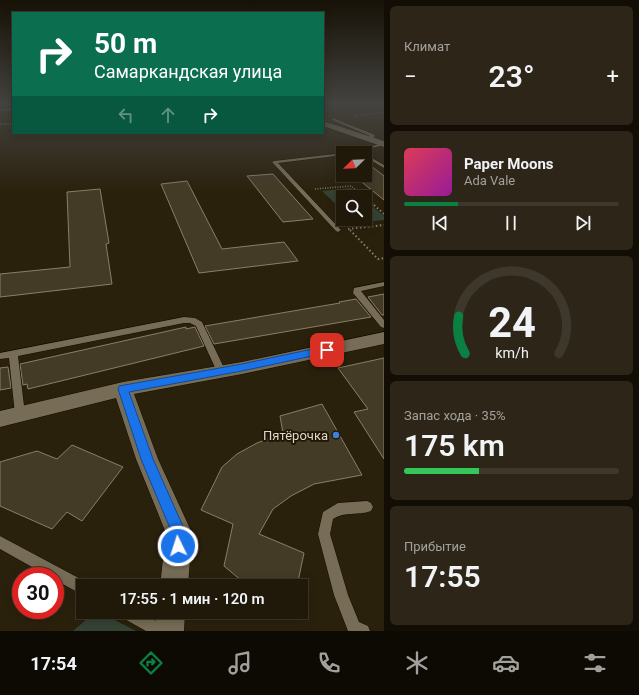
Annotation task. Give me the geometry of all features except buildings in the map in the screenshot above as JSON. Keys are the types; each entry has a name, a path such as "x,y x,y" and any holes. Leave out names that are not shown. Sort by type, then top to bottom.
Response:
{"street":[{"path":"350,132 384,144"},
{"path":"0,419 123,389 221,372 384,338"},
{"path":"123,389 147,459 179,533 175,579"},
{"path":"169,631 170,619"}],"lane":[{"path":"365,132 373,136 369,139"},
{"path":"372,148 384,144"},
{"path":"336,155 274,162 338,230"},
{"path":"372,159 384,167"},
{"path":"384,284 357,290 357,293 384,325"},
{"path":"0,356 184,320 192,320 198,324 221,372"},
{"path":"13,354 20,414"},
{"path":"363,631 354,628 341,595 324,534 326,516 338,509 367,507"},
{"path":"0,542 76,584"},
{"path":"139,619 160,631"}],"path":[{"path":"301,191 351,186 356,190"},
{"path":"372,203 384,214"},
{"path":"338,230 384,225"},
{"path":"348,228 378,259 384,258"}],"green space":[{"path":"351,188 353,190 336,190 336,204 322,191"},
{"path":"372,206 384,216 384,220 372,221"},
{"path":"87,619 113,619 136,631 73,631"}],"place":[{"name":"Пятёрочка","path":"336,435"}],"route":[{"path":"178,546 179,533 147,459 123,389 242,368 327,350"}]}
